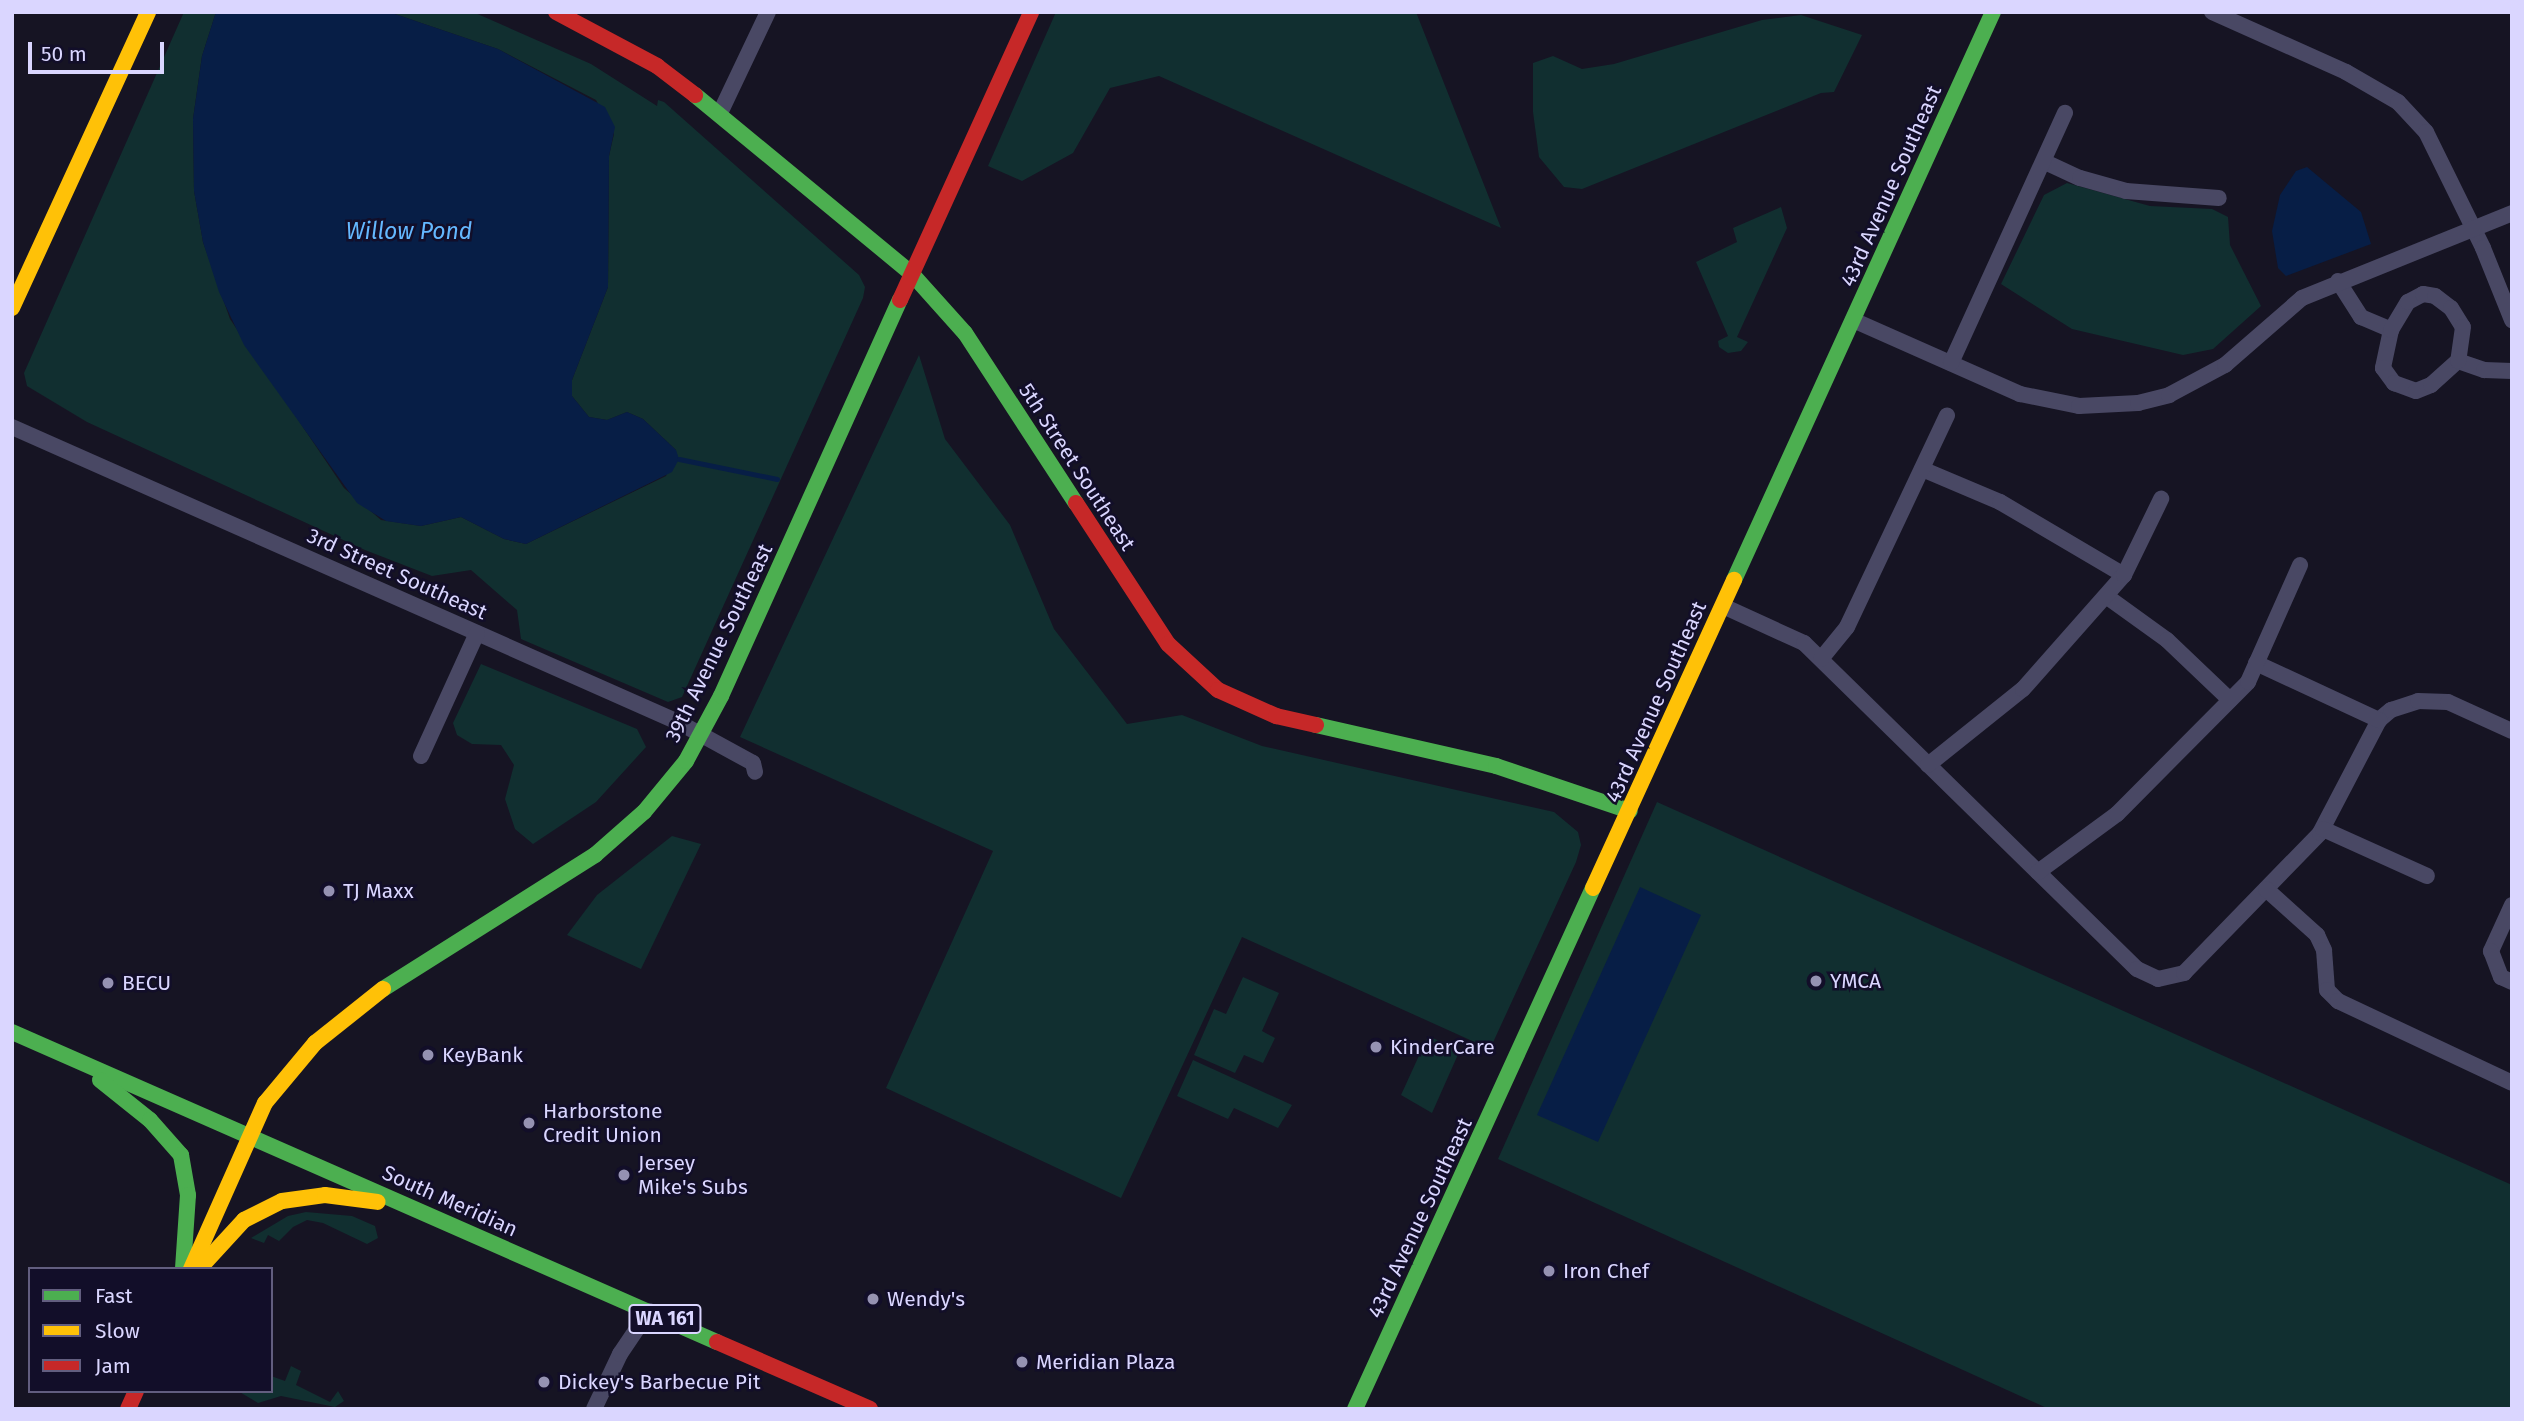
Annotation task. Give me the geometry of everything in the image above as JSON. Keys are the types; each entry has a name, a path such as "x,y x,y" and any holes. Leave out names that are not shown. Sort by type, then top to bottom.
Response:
{"main road":[{"path":"12,308 148,12"},
{"name":"5th Street Southeast","path":"556,12 647,60 720,113 912,274 965,333 1168,644 1218,690 1247,705 1312,726 1496,766 1558,783 1630,811"},
{"name":"39th Avenue Southeast","path":"192,1267 248,1135 282,1079 333,1027 381,990 595,855 652,803 701,734 1031,12"},
{"name":"43rd Avenue Southeast","path":"1354,1409 1630,811 1993,12"},
{"name":"South Meridian","path":"12,1032 870,1409"},
{"path":"72,1058 150,1120 181,1155 188,1195 183,1267"},
{"path":"202,1267 244,1220 282,1201 325,1195 418,1210"},
{"path":"128,1409 135,1393"}],"street":[{"path":"720,113 768,12"},
{"path":"2212,12 2346,72 2398,102 2426,132 2474,229 2512,320"},
{"path":"1951,363 2045,162 2065,113"},
{"path":"2045,162 2080,178 2126,191 2219,198"},
{"path":"1853,320 2050,402 2086,407 2138,403 2200,381 2225,365 2302,298 2338,281 2512,214"},
{"path":"2338,281 2361,317 2391,330"},
{"path":"2423,294 2435,296 2451,308 2463,327 2458,361 2431,385 2416,391 2394,383 2383,368 2391,330 2408,302 2423,294"},
{"path":"2458,361 2484,370 2512,371"},
{"path":"1821,659 1847,627 1947,415"},
{"name":"3rd Street Southeast","path":"12,427 701,734 753,763 755,772"},
{"path":"1922,469 2000,502 2124,575"},
{"path":"1928,765 2022,689 2106,596 2124,575 2161,499"},
{"path":"2038,872 2107,823 2248,682 2300,565"},
{"path":"2106,596 2167,640 2230,700"},
{"path":"1723,606 1804,643 2137,969 2158,979 2184,973 2323,829 2379,720 2403,703 2435,700 2512,731"},
{"path":"421,756 477,633"},
{"path":"2256,663 2379,720"},
{"path":"2323,829 2427,876"},
{"path":"2266,889 2317,935 2324,950 2327,990 2338,1001 2512,1083"},
{"path":"2512,905 2491,951 2501,977 2512,982"},
{"path":"594,1409 620,1354 649,1311"}],"green space":[{"path":"184,12 216,12 202,56 193,119 194,191 203,242 230,319 344,488 381,520 421,526 461,517 504,539 526,544 666,476 676,450 643,419 627,412 607,420 589,417 572,396 572,380 608,287 609,156 614,134 596,100 498,49 389,12 473,12 591,64 657,106 658,100 664,102 859,275 865,287 863,298 682,697 668,702 521,639 517,610 471,570 432,576 365,550 87,422 27,386 24,373"},
{"path":"1056,12 1416,12 1501,228 1159,76 1110,88 1073,153 1022,181 988,166"},
{"path":"1801,15 1862,35 1834,92 1821,93 1582,189 1564,187 1539,157 1533,112 1533,63 1553,56 1582,69 1614,64 1762,20"},
{"path":"2067,183 2150,206 2212,209 2228,217 2230,245 2261,306 2213,349 2183,355 2072,329 2001,284 2044,195"},
{"path":"1781,207 1787,228 1737,337 1748,342 1741,351 1728,353 1719,347 1718,341 1728,336 1696,262 1737,242 1733,228"},
{"path":"919,355 945,439 1010,525 1054,629 1127,724 1182,715 1262,746 1554,812 1578,832 1581,845 1576,862 1490,1049 1242,937 1121,1198 886,1088 993,851 740,737"},
{"path":"481,664 637,729 646,747 596,802 533,844 515,829 505,799 514,765 501,745 472,744 457,735 453,723"},
{"name":"YMCA","path":"1657,802 2512,1185 2512,1409 2049,1409 1498,1159"},
{"path":"672,836 701,844 641,969 567,935 597,895"},
{"path":"1243,977 1279,993 1262,1031 1275,1038 1263,1063 1244,1055 1235,1073 1194,1055 1214,1009 1226,1014"},
{"path":"1428,1036 1460,1050 1432,1113 1401,1095"},
{"path":"1193,1060 1292,1105 1278,1128 1234,1108 1228,1119 1177,1096"},
{"path":"306,1212 352,1216 375,1226 378,1238 367,1244 323,1223 307,1220 293,1227 279,1241 268,1235 264,1243 251,1238 288,1216"},
{"path":"291,1366 301,1371 296,1385 330,1402 338,1391 344,1401 335,1407 281,1396 258,1403 241,1393 273,1393 273,1377 285,1381"}],"water":[{"name":"Willow Pond","path":"216,12 389,12 498,49 605,107 615,127 609,156 608,287 572,380 572,396 589,417 607,420 627,412 643,419 676,450 679,459 672,472 526,544 504,539 461,517 421,526 386,521 357,503 244,345 219,292 203,242 194,191 193,119 202,56"},
{"path":"2307,167 2361,212 2371,244 2286,276 2278,268 2272,231 2280,195 2296,171"},
{"path":"1640,887 1701,915 1598,1142 1537,1115"}],"waterway":[{"path":"679,459 777,479"}],"traffic: fast":[{"path":"1734,580 1993,12"},
{"path":"695,95 912,274 965,333 1076,503"},
{"path":"383,989 595,855 644,812 686,761 721,696 900,300"},
{"path":"1316,725 1496,766 1630,811"},
{"path":"1355,1409 1593,888"},
{"path":"12,1032 717,1342"},
{"path":"100,1080 150,1120 181,1155 188,1195 183,1267"}],"traffic: slow":[{"path":"12,308 148,12"},
{"path":"1593,888 1734,580"},
{"path":"192,1267 265,1103 315,1043 383,989"},
{"path":"201,1267 244,1220 282,1201 325,1195 378,1202"}],"traffic: jam":[{"path":"556,12 657,66 695,95"},
{"path":"900,300 1031,12"},
{"path":"1076,503 1168,644 1218,690 1276,716 1316,725"},
{"path":"717,1342 870,1409"},
{"path":"128,1409 135,1393"}],"place":[{"name":"TJ Maxx","path":"329,891"},
{"name":"YMCA","path":"1816,981"},
{"name":"BECU","path":"108,983"},
{"name":"KinderCare","path":"1376,1047"},
{"name":"KeyBank","path":"428,1055"},
{"name":"Harborstone Credit Union","path":"529,1123"},
{"name":"Jersey Mike's Subs","path":"624,1175"},
{"name":"Iron Chef","path":"1549,1271"},
{"name":"Wendy's","path":"873,1299"},
{"name":"Meridian Plaza","path":"1022,1362"},
{"name":"Dickey's Barbecue Pit","path":"544,1382"}]}
